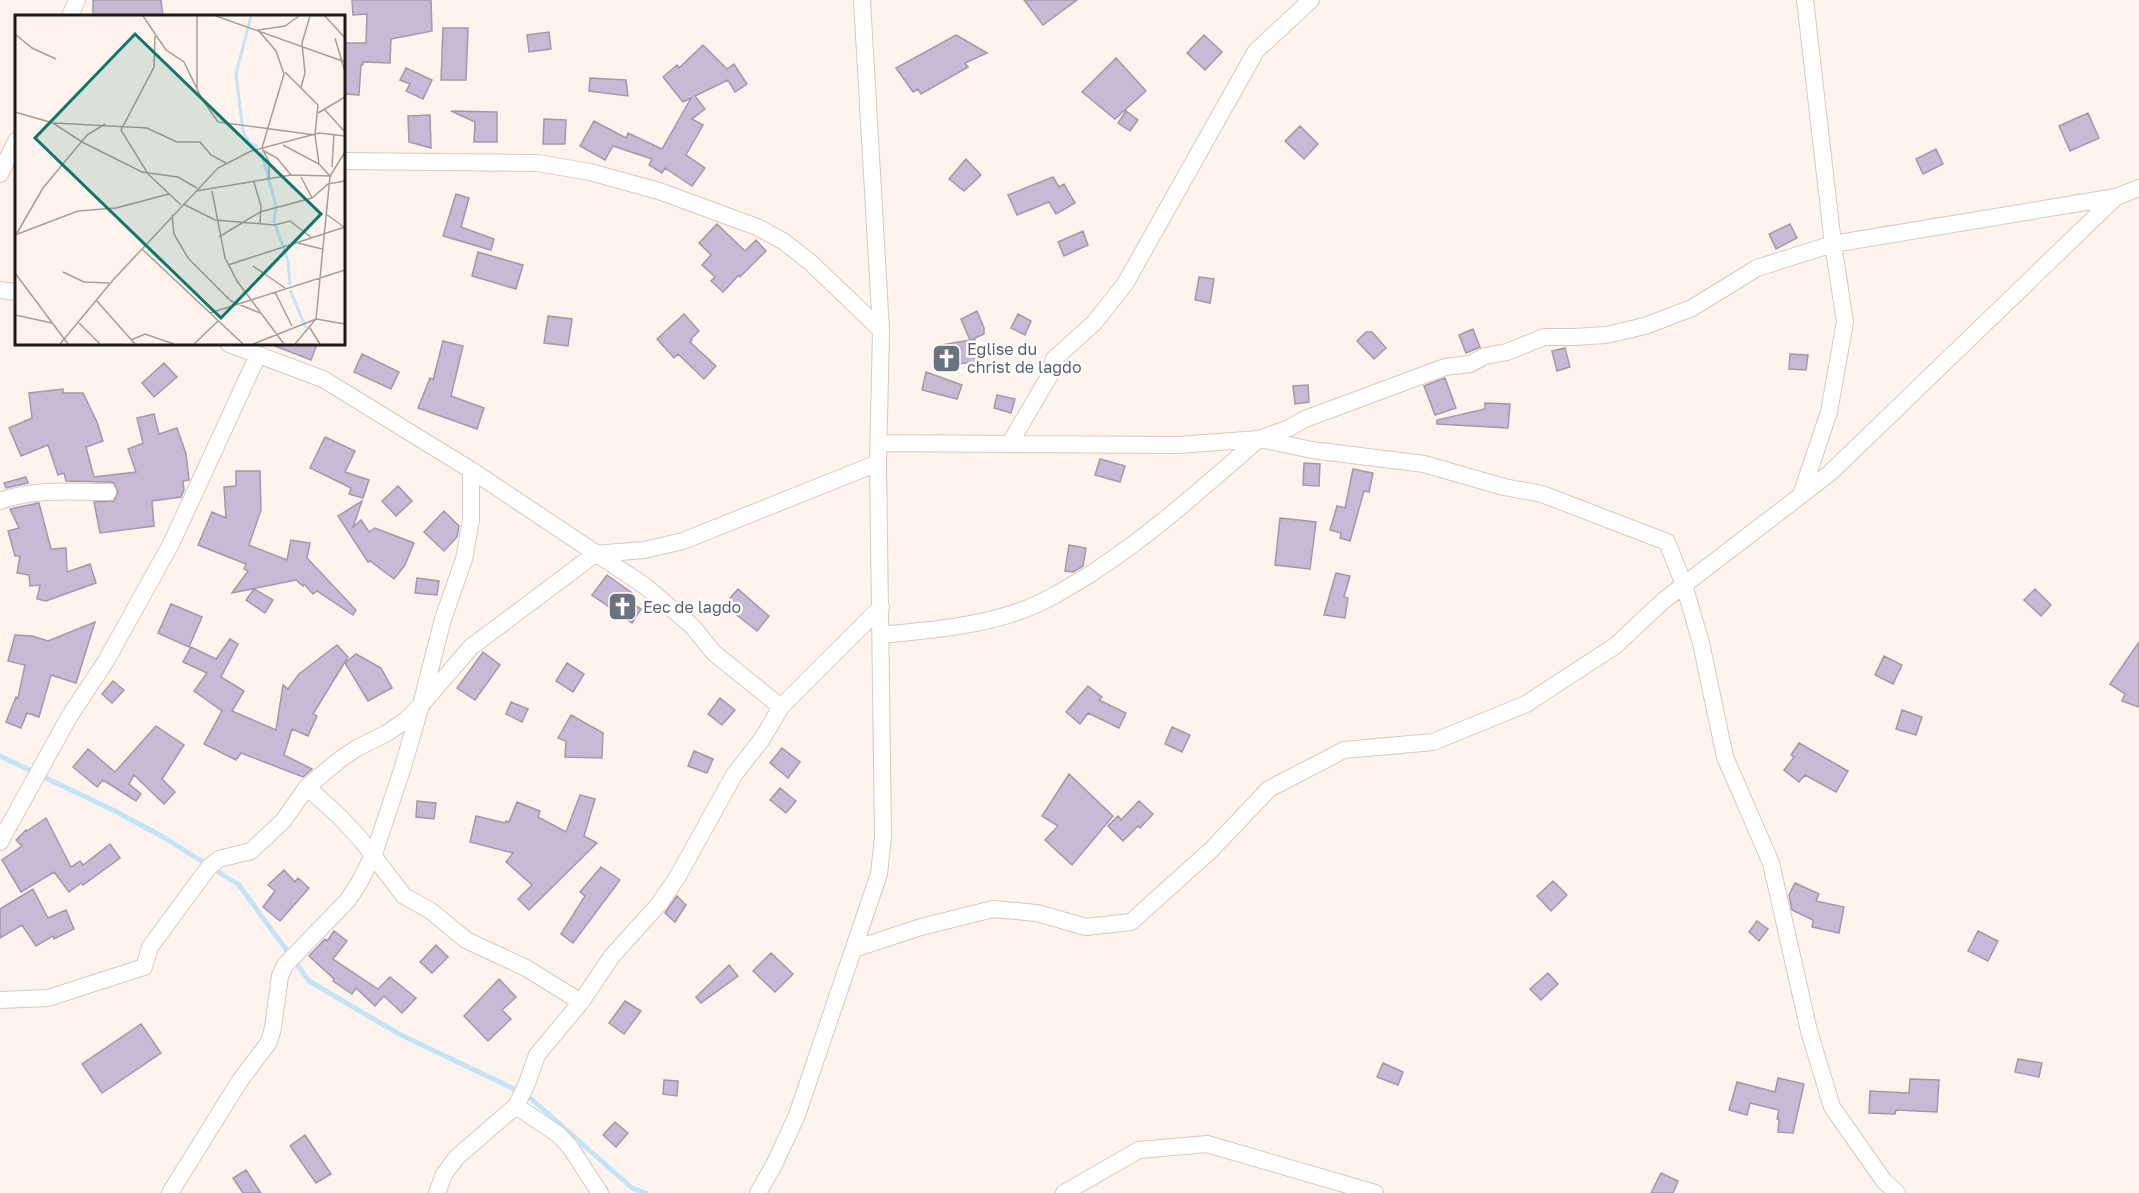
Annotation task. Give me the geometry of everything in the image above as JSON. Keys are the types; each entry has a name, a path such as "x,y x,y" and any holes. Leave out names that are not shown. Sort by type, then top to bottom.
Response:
{"street":[{"path":"70,15 77,0"},
{"path":"758,1193 774,1165 797,1114 879,874 883,837 878,463 881,330 862,0"},
{"path":"1010,443 1050,375 1054,359 1094,322 1125,284 1256,51 1311,0"},
{"path":"1801,495 1829,412 1845,321 1833,244 1805,0"},
{"path":"0,174 15,143"},
{"path":"345,161 537,163 590,172 659,190 757,227 783,241 810,262 881,330"},
{"path":"0,184 15,172"},
{"path":"879,443 1178,445 1259,439 1289,428 1305,419 1445,367 1470,364 1485,356 1506,352 1544,337 1574,338 1606,335 1645,326 1692,308 1757,268 1833,244 2116,197 2139,188"},
{"path":"854,949 921,927 993,909 1037,913 1086,927 1131,922 1211,850 1269,789 1344,750 1433,742 1526,704 1615,646 1663,601 1830,473 2116,197"},
{"path":"0,290 15,292"},
{"path":"232,345 323,380 471,471 652,593 692,626 714,653 781,707"},
{"path":"0,842 69,717 106,661 171,544 258,355"},
{"path":"1259,439 1312,450 1424,464 1542,494 1667,542 1684,585 1701,643 1725,757 1771,863 1809,1032 1832,1107 1884,1181 1897,1193"},
{"path":"881,635 964,627 1021,611 1059,594 1120,555 1165,520 1259,439"},
{"path":"0,1000 48,998 144,967 150,947 209,867 219,859 251,851 283,821 307,787 338,760 387,733 421,705 471,647 595,554 644,550 683,541 878,463"},
{"path":"170,1193 239,1082 269,1042 280,976 285,965 348,900 374,854 421,705 443,619 464,559 471,520 471,471"},
{"path":"0,501 15,495 108,492"},
{"path":"437,1193 444,1174 457,1157 516,1106 537,1054 581,1002 612,956 659,904 678,876 734,775 762,739 781,707 881,608"},
{"path":"307,787 341,818 374,854 404,896 431,911 466,940 526,968 581,1002"},
{"path":"516,1106 559,1135 570,1147 600,1193"},
{"path":"1064,1193 1139,1150 1207,1144 1375,1193"}],"building":[{"path":"93,0 161,0 163,15 93,15"},
{"path":"352,0 431,0 432,31 391,39 390,63 363,62 359,95 345,94 345,43 366,43 367,14 353,15"},
{"path":"1024,0 1077,0 1043,25"},
{"path":"443,28 468,28 466,80 441,80"},
{"path":"549,32 551,49 529,52 527,35"},
{"path":"956,35 987,53 965,63 968,67 921,94 918,89 913,92 896,68"},
{"path":"1204,35 1222,52 1205,70 1187,53"},
{"path":"703,45 727,69 734,64 747,84 735,92 728,80 695,96 705,109 692,119 703,125 686,155 705,168 692,186 665,168 662,173 649,165 652,159 613,146 605,160 580,146 594,121 626,138 628,133 662,149 691,98 683,102 663,77 677,65 679,68"},
{"path":"1116,58 1146,91 1115,119 1082,92"},
{"path":"406,68 432,80 423,99 406,91 410,84 400,80"},
{"path":"590,78 626,80 628,96 589,91"},
{"path":"451,111 497,112 497,142 474,142 475,122"},
{"path":"1126,111 1138,120 1130,131 1118,123"},
{"path":"2088,113 2099,138 2070,151 2059,126"},
{"path":"430,115 431,148 409,142 408,116"},
{"path":"544,119 566,120 565,144 543,144"},
{"path":"1300,126 1318,144 1304,159 1285,141"},
{"path":"1936,149 1943,164 1923,174 1916,159"},
{"path":"966,159 981,175 964,191 949,179"},
{"path":"1053,177 1059,187 1064,184 1075,203 1056,214 1049,202 1017,215 1008,195"},
{"path":"456,194 469,198 461,227 494,239 491,250 443,236"},
{"path":"717,224 745,251 756,240 766,251 723,292 711,281 715,277 702,265 711,255 699,243"},
{"path":"1790,224 1797,238 1776,249 1769,234"},
{"path":"1083,231 1088,245 1064,256 1058,242"},
{"path":"478,252 523,265 516,289 472,276"},
{"path":"1199,277 1214,279 1210,303 1195,300"},
{"path":"977,311 984,328 984,334 971,340 975,339 978,362 945,365 941,345 970,340 961,319"},
{"path":"684,314 699,331 690,342 716,366 704,379 678,354 674,358 657,339"},
{"path":"1018,314 1031,321 1025,335 1011,328"},
{"path":"548,316 572,319 568,346 544,343"},
{"path":"1473,329 1480,347 1466,353 1459,335"},
{"path":"1366,332 1372,332 1386,348 1374,359 1357,341"},
{"path":"443,341 463,346 451,396 484,408 477,429 418,408 430,378 433,380"},
{"path":"273,345 317,345 311,360"},
{"path":"1565,348 1570,367 1557,371 1552,351"},
{"path":"362,354 399,372 391,389 354,372"},
{"path":"1790,354 1808,355 1806,370 1789,369"},
{"path":"164,363 177,377 154,397 142,383"},
{"path":"926,372 962,385 957,399 922,390"},
{"path":"1445,378 1456,408 1435,415 1424,386"},
{"path":"1308,385 1309,402 1295,404 1293,386"},
{"path":"63,389 63,393 83,393 97,422 103,441 86,447 94,477 136,472 128,449 143,443 137,418 154,414 159,434 177,428 186,454 189,480 183,481 184,490 181,497 152,501 154,526 100,533 94,502 114,501 118,492 114,483 66,481 64,473 58,475 48,445 21,456 9,428 32,418 29,393"},
{"path":"997,395 1015,399 1011,413 994,408"},
{"path":"1485,403 1510,404 1508,428 1437,424 1437,420 1485,409"},
{"path":"325,437 355,451 345,472 369,480 363,498 349,494 351,488 310,468"},
{"path":"1100,459 1125,466 1120,482 1095,475"},
{"path":"1304,463 1320,464 1319,486 1303,485"},
{"path":"1353,469 1373,473 1369,492 1364,491 1350,541 1340,538 1341,533 1330,530 1337,506 1345,508"},
{"path":"236,471 260,471 261,510 249,545 287,560 291,540 310,543 307,558 356,610 353,615 317,591 313,594 304,584 303,586 296,580 232,593 248,571 244,569 246,564 198,545 212,512 226,518 224,487 236,486"},
{"path":"26,477 28,483 6,488 4,483"},
{"path":"398,486 412,501 396,516 382,501"},
{"path":"362,501 353,527 361,520 369,532 375,528 414,543 405,565 394,579 370,561 368,562 338,516"},
{"path":"39,503 51,549 66,548 67,572 90,564 96,583 46,601 37,599 40,585 30,586 29,575 17,573 20,556 15,556 8,531 19,528 10,509"},
{"path":"444,511 459,526 457,537 444,551 424,532"},
{"path":"1280,518 1316,522 1310,569 1275,565"},
{"path":"1069,545 1086,548 1083,566 1073,572 1065,571"},
{"path":"1336,573 1350,576 1344,597 1348,598 1345,618 1324,615"},
{"path":"607,575 632,593 627,600 641,609 632,623 592,595"},
{"path":"417,578 439,581 437,595 415,593"},
{"path":"254,589 273,600 265,613 246,600"},
{"path":"738,589 769,616 757,631 724,605"},
{"path":"2035,589 2051,605 2041,616 2024,600"},
{"path":"171,604 202,617 189,647 158,633"},
{"path":"95,622 76,683 51,675 39,717 27,713 21,728 6,722 16,697 18,698 25,665 8,661 15,635 32,636 48,641"},
{"path":"230,639 238,644 221,677 244,691 232,711 276,730 283,685 288,689 299,674 337,645 348,657 313,714 317,716 308,736 292,729 284,755 312,769 303,777 241,753 236,760 204,744 222,711 194,691 207,673 183,662 191,647 216,659"},
{"path":"2139,642 2139,707 2122,701 2125,694 2110,684"},
{"path":"483,652 500,665 475,700 457,688"},
{"path":"356,654 381,668 392,688 368,701 345,663"},
{"path":"1884,656 1902,665 1893,684 1875,675"},
{"path":"567,663 584,674 573,692 556,681"},
{"path":"113,681 124,690 112,703 102,694"},
{"path":"1088,686 1102,697 1099,700 1126,713 1119,728 1088,713 1080,724 1066,712"},
{"path":"720,698 735,710 722,725 708,714"},
{"path":"511,702 528,709 522,722 506,714"},
{"path":"1902,710 1922,717 1916,735 1896,729"},
{"path":"571,715 603,733 602,758 565,757 566,741 558,738"},
{"path":"156,726 184,745 162,779 175,792 164,804 134,775 129,784 141,794 136,801 103,780 97,787 73,767 88,749 115,772"},
{"path":"1172,727 1190,735 1182,752 1165,744"},
{"path":"1799,743 1848,771 1836,792 1805,775 1799,782 1784,770 1794,757 1791,755"},
{"path":"782,748 800,762 788,778 770,763"},
{"path":"694,751 713,759 707,773 688,766"},
{"path":"1069,774 1113,816 1072,865 1045,840 1058,826 1042,816"},
{"path":"780,788 796,801 786,813 770,800"},
{"path":"580,795 595,799 584,836 597,843 529,910 518,899 532,885 506,862 513,853 470,842 476,816 509,822 517,802 540,811 538,817 566,832"},
{"path":"417,801 436,803 434,819 416,817"},
{"path":"1139,801 1153,814 1123,841 1108,826 1118,816 1121,820"},
{"path":"46,818 71,867 80,861 83,865 110,844 120,858 83,885 81,883 69,892 54,872 21,892 2,860 22,846 16,840 26,830"},
{"path":"601,867 620,880 573,943 561,934 585,896 580,892"},
{"path":"284,870 295,882 298,878 309,888 280,921 263,907 275,891 268,885"},
{"path":"1553,881 1567,895 1551,911 1537,896"},
{"path":"1795,883 1819,894 1816,901 1844,907 1839,933 1812,927 1813,920 1792,910 1789,895"},
{"path":"33,889 48,918 66,910 74,929 54,939 53,936 36,946 22,925 0,938 0,909"},
{"path":"677,896 686,905 675,922 665,913"},
{"path":"1757,921 1768,929 1759,941 1749,932"},
{"path":"334,931 347,941 333,959 378,989 390,977 416,998 402,1013 384,996 375,1006 356,988 352,994 333,981 334,979 309,956 325,939 327,941"},
{"path":"1978,931 1998,941 1988,961 1968,951"},
{"path":"436,945 448,957 432,973 420,962"},
{"path":"771,953 793,974 775,992 753,971"},
{"path":"729,965 738,976 701,1003 696,997"},
{"path":"1548,973 1558,984 1541,1000 1530,989"},
{"path":"499,979 516,997 502,1010 511,1019 488,1041 464,1016"},
{"path":"625,1001 641,1011 624,1034 609,1023"},
{"path":"141,1024 161,1053 102,1093 82,1064"},
{"path":"2018,1059 2042,1063 2039,1077 2015,1072"},
{"path":"1383,1063 1403,1072 1398,1085 1377,1077"},
{"path":"1778,1078 1804,1084 1793,1133 1778,1132 1779,1110 1750,1103 1747,1115 1729,1110 1737,1082 1775,1092"},
{"path":"1910,1079 1939,1080 1937,1112 1896,1110 1895,1114 1869,1113 1870,1091 1909,1093"},
{"path":"664,1080 678,1081 677,1096 663,1094"},
{"path":"615,1122 628,1133 616,1147 603,1135"},
{"path":"305,1135 331,1174 316,1183 290,1146"},
{"path":"246,1170 261,1193 243,1193 233,1178"},
{"path":"1661,1173 1678,1181 1673,1193 1651,1193"}],"waterway":[{"path":"0,756 115,811 165,838 239,885 309,981 399,1034 527,1095 632,1188 646,1193"}],"place":[{"name":"Eglise du christ de lagdo","path":"946,358"},
{"name":"Eec de lagdo","path":"622,607"}]}
